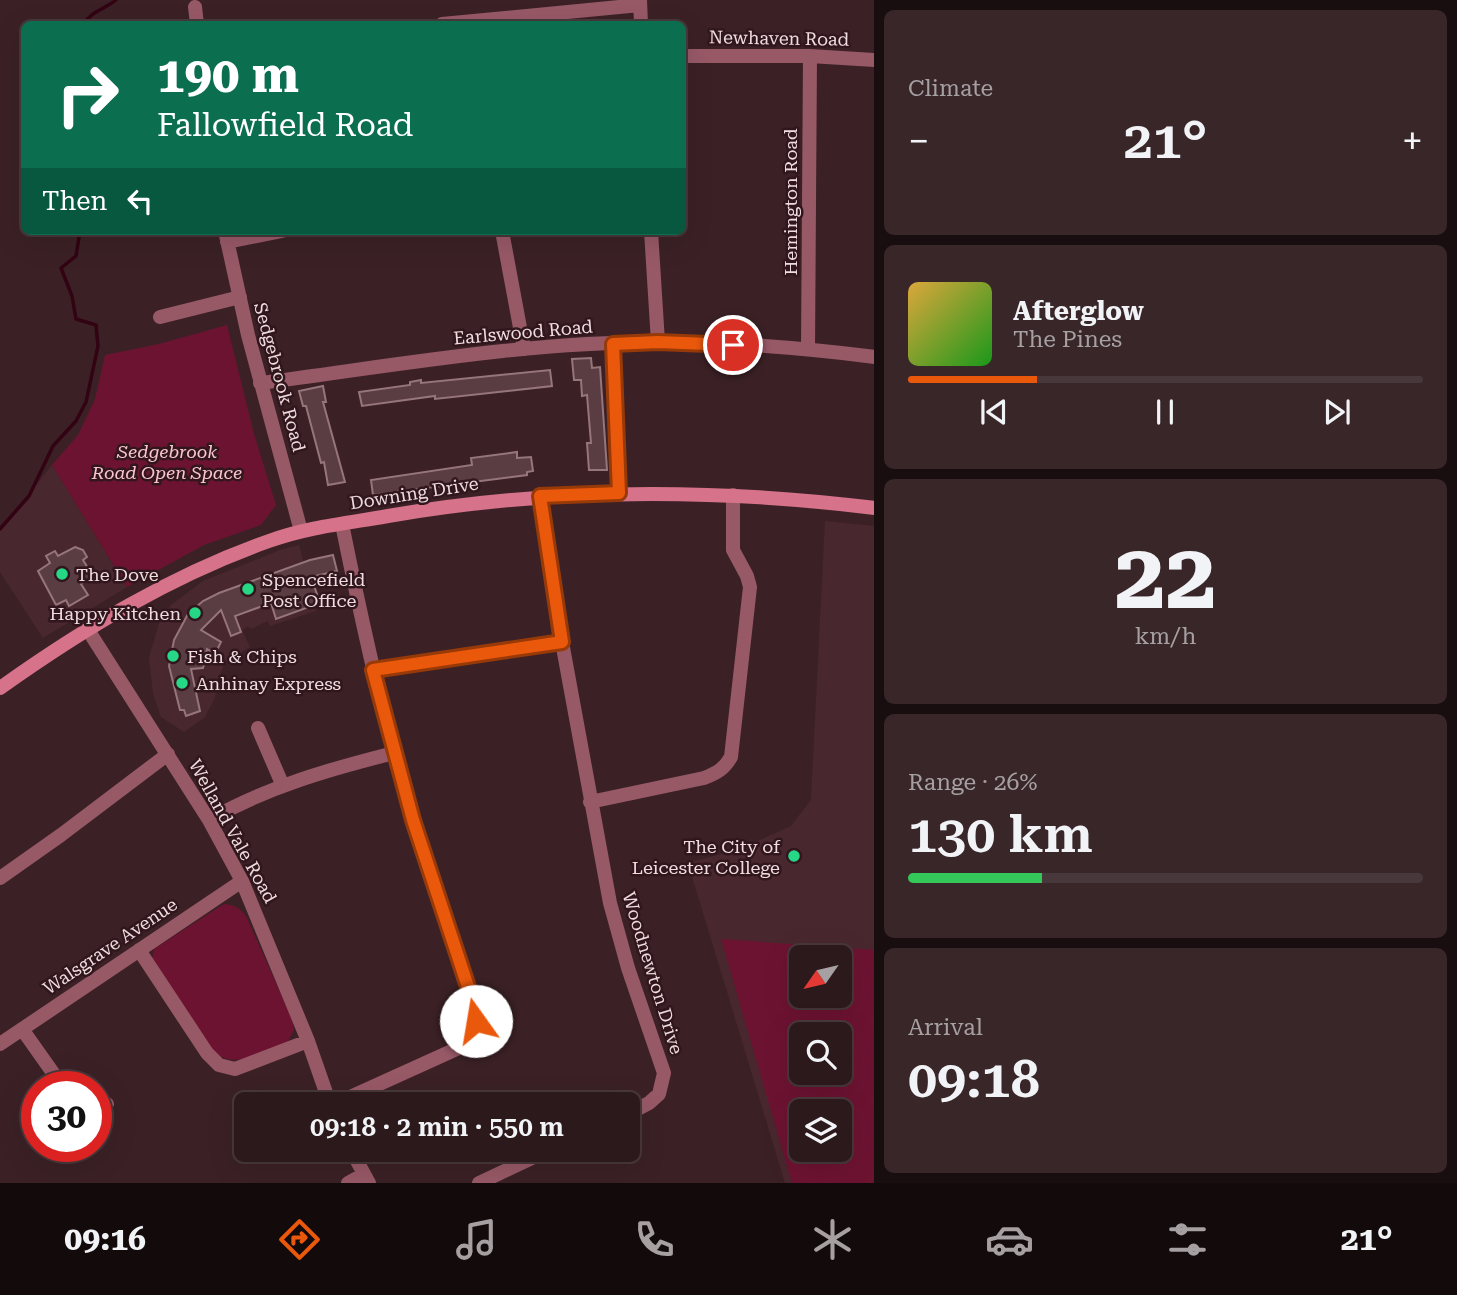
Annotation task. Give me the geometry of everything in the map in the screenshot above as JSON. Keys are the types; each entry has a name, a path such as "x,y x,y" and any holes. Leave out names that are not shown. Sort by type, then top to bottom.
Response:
{"street":[{"path":"481,21 640,2 641,21"},
{"path":"195,7 197,21"},
{"name":"Newhaven Road","path":"686,56 810,56 874,60"},
{"name":"Hemington Road","path":"808,349 810,56"},
{"path":"226,237 245,235"},
{"path":"503,235 524,349"},
{"path":"651,235 658,342"},
{"name":"Sedgebrook Road","path":"226,237 260,383 301,531"},
{"path":"160,317 240,297"},
{"name":"Earlswood Road","path":"260,383 524,349 658,342 808,349 874,357"},
{"path":"613,344 619,493"},
{"name":"Downing Drive","path":"0,688 159,588 225,557 301,531 425,509 540,496 619,493 733,495 874,508"},
{"path":"590,802 704,778 716,774 726,766 731,757 750,587 733,550 733,495"},
{"name":"Woodnewton Drive","path":"540,496 562,642 610,903 628,968 664,1073 659,1094 640,1108"},
{"path":"342,524 394,753 413,820 475,1008 476,1021 473,1033 463,1046 360,1092"},
{"name":"Welland Vale Road","path":"88,631 209,820 243,881 328,1092"},
{"path":"373,670 562,642"},
{"path":"258,728 283,786"},
{"path":"209,820 283,786 332,769 394,753"},
{"path":"0,878 168,754"},
{"name":"Walsgrave Avenue","path":"0,1044 243,881"},
{"path":"139,950 207,1053 219,1065 235,1069 308,1041"},
{"path":"22,1029 52,1071"},
{"path":"348,1183 367,1179 358,1162"},
{"path":"479,1183 524,1162"}],"shaded area":[{"path":"52,465 127,587 43,638 0,572 0,531"},
{"name":"The City of Leicester College","path":"825,521 874,526 874,1183 785,1183 688,863 740,849 791,826 811,800"},
{"path":"299,545 316,611 270,626 268,621 242,630 250,647 225,662 215,698 205,717 184,732 161,717 153,693 149,658 160,620 171,605 203,581"}],"green space":[{"name":"Sedgebrook Road Open Space","path":"227,325 254,434 276,505 261,525 204,545 127,587 52,465 78,435 95,399 105,355 159,344"},
{"path":"224,904 237,908 247,918 292,1019 294,1030 287,1043 238,1060 219,1056 210,1050 152,959 154,949"},
{"path":"721,939 804,945 789,945 789,1008 852,1008 852,948 874,950 874,1183 792,1183"}],"building":[{"path":"591,358 592,368 600,367 607,470 589,470 587,443 591,443 587,395 582,396 581,380 574,380 572,359"},
{"path":"550,370 552,386 435,399 435,396 362,406 359,392 410,385 410,382 421,380 421,383"},
{"path":"323,386 326,402 323,402 345,482 328,485 324,462 321,463 306,406 303,406 299,391"},
{"path":"517,452 517,458 531,457 533,471 527,472 527,475 373,495 371,480 472,465 471,458"},
{"path":"75,547 83,550 87,557 83,560 93,576 81,584 88,595 69,606 66,600 56,605 38,571 50,563 46,556 55,551 58,556"},
{"path":"333,555 337,571 311,577 320,603 276,619 271,603 235,616 241,632 231,636 221,610 201,630 221,642 215,654 207,649 203,668 191,669 200,711 186,716 184,710 180,710 169,666 174,640 188,614 203,601 219,593 310,560"}],"waterway":[{"path":"86,21 116,0"},
{"path":"0,529 29,496 53,446 76,421 86,402 98,346 96,325 76,319 72,296 61,268 76,256 79,235"}],"place":[{"name":"The Dove","path":"62,574"},
{"name":"Spencefield Post Office","path":"248,589"},
{"name":"Happy Kitchen","path":"195,613"},
{"name":"Fish & Chips","path":"173,656"},
{"name":"Anhinay Express","path":"182,683"},
{"name":"The City of Leicester College","path":"794,856"}],"route":[{"path":"476,1021 475,1008 413,820 373,670 562,642 540,496 619,493 613,344 658,342 733,345"}]}
